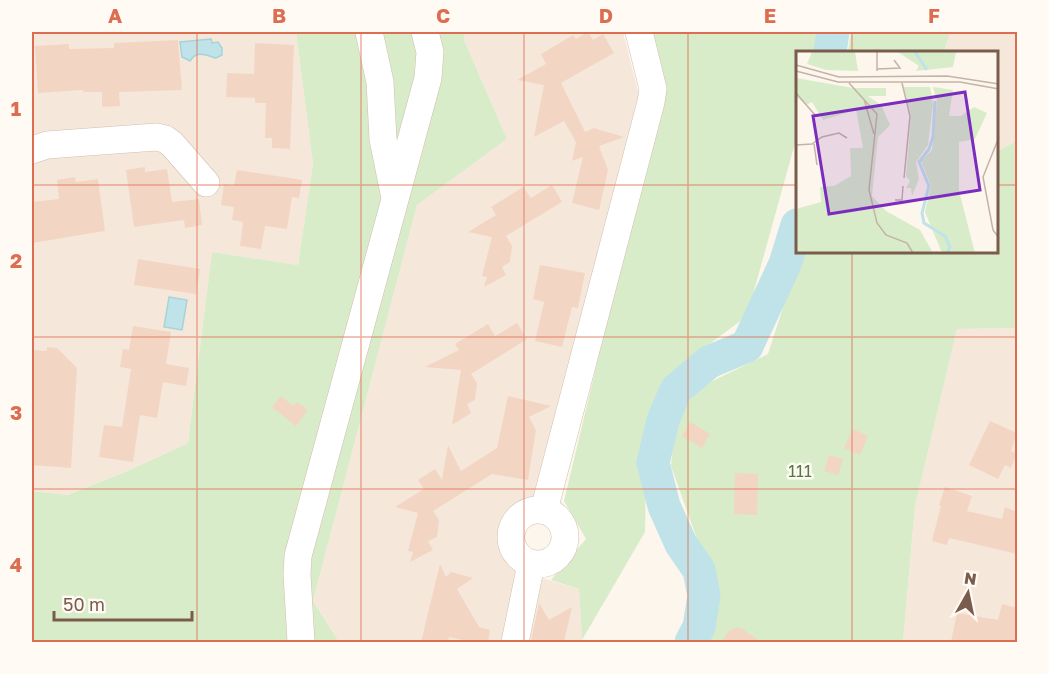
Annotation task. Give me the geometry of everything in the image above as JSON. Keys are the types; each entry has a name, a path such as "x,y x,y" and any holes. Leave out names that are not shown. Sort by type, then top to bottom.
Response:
{"street":[{"path":"369,32 380,82 384,139 395,199"},
{"path":"301,642 298,556 428,78 430,52 425,32"},
{"path":"544,510 651,102 653,89 639,32"},
{"path":"32,150 47,145 156,137 172,144 206,183"},
{"path":"544,510 559,519 564,526 565,544 556,558 549,563 531,564 516,553 511,536 513,526 518,518 526,513 544,510"},
{"path":"515,642 531,564"}],"shaded area":[{"path":"32,32 296,32 313,164 298,265 212,252 188,443 130,470 66,495 32,491"},
{"path":"465,32 623,32 641,103 535,498 519,502 508,512 501,537 506,560 518,571 579,589 582,642 339,642 313,601 417,205 507,139 464,40"},
{"path":"950,32 1017,32 1017,141 998,150 998,51 944,51"},
{"path":"1017,328 1017,642 903,642 915,506 957,329"}],"green space":[{"path":"296,32 465,32 464,40 507,139 417,205 313,601 339,642 32,642 32,491 67,495 130,470 188,443 212,252 298,265 313,164"},
{"path":"651,32 819,32 817,51 796,51 796,140 747,316 700,351 647,415 645,532 582,640 579,589 551,580 586,539 564,501 662,93"},
{"path":"851,32 950,32 944,51 848,51"},
{"name":"111","path":"1017,141 1017,328 957,329 915,506 903,642 702,642 718,598 671,466 676,416 702,386 768,354 800,254 998,254 998,150"}],"water":[{"path":"211,39 212,43 218,42 222,48 222,55 216,58 198,54 190,61 182,57 180,42"},
{"path":"169,297 187,300 182,330 164,327"}],"building":[{"path":"588,32 593,40 603,34 614,53 561,83 585,132 594,128 624,137 599,146 608,170 599,210 572,203 583,157 572,161 576,142 564,121 534,137 544,85 517,80 546,64 541,54 573,35 576,39"},
{"path":"178,40 182,90 119,92 120,106 102,107 102,92 83,92 83,90 38,93 35,46 69,44 69,49 114,48 114,43"},
{"path":"255,43 294,45 290,149 272,148 272,138 265,138 266,103 255,103 255,98 226,97 227,73 254,74"},
{"path":"145,167 145,172 167,169 172,202 199,199 202,225 185,228 184,220 134,227 126,170"},
{"path":"237,170 302,180 299,198 292,197 287,229 265,226 261,249 240,246 243,222 232,220 234,207 221,205 224,184 234,186"},
{"path":"75,177 76,182 98,179 105,231 32,243 33,202 59,199 57,180"},
{"path":"552,185 562,202 506,236 512,246 510,262 502,267 506,275 484,287 487,277 482,276 492,237 468,232 496,215 491,207 523,187 531,198"},
{"path":"138,259 200,269 196,294 134,285"},
{"path":"540,265 585,273 578,308 572,307 562,347 535,341 544,302 533,299"},
{"path":"517,323 527,339 471,374 477,383 475,400 467,404 471,413 452,425 461,370 425,367 459,350 455,344 488,324 495,336"},
{"path":"133,326 171,332 166,364 189,368 186,386 163,382 157,418 140,415 133,462 99,457 104,425 122,427 131,369 120,367 123,349 129,350"},
{"path":"47,347 57,348 77,368 71,468 32,465 32,350 47,351"},
{"path":"281,396 293,406 297,402 308,410 296,426 272,407"},
{"path":"508,396 551,406 529,417 536,430 528,480 492,474 433,511 439,520 437,537 428,541 433,550 410,562 413,552 408,551 418,513 395,507 424,489 418,480 435,469 442,480 448,445 461,471 497,448"},
{"path":"990,421 1017,433 1011,451 1017,454 1011,468 1005,465 998,479 969,465"},
{"path":"690,422 710,434 702,448 682,436"},
{"path":"853,429 868,436 860,455 844,448"},
{"path":"829,455 843,459 838,475 824,471"},
{"path":"735,473 758,474 757,515 734,514"},
{"path":"945,487 972,496 967,511 1002,519 1005,507 1017,512 1017,554 949,538 947,545 932,541"},
{"path":"440,564 446,577 451,572 473,578 457,589 479,627 490,630 488,642 472,642 449,637 448,642 421,642"},
{"path":"539,603 549,620 572,607 564,642 531,641"},
{"path":"1002,604 1017,608 1014,642 951,642 957,613 998,620"},
{"path":"741,628 761,642 721,642 730,630"}],"waterway":[{"path":"830,51 833,32"},
{"path":"691,642 699,627 704,596 699,570 681,544 664,506 653,463 663,420 676,390 709,362 747,346 785,264 796,228"}]}
